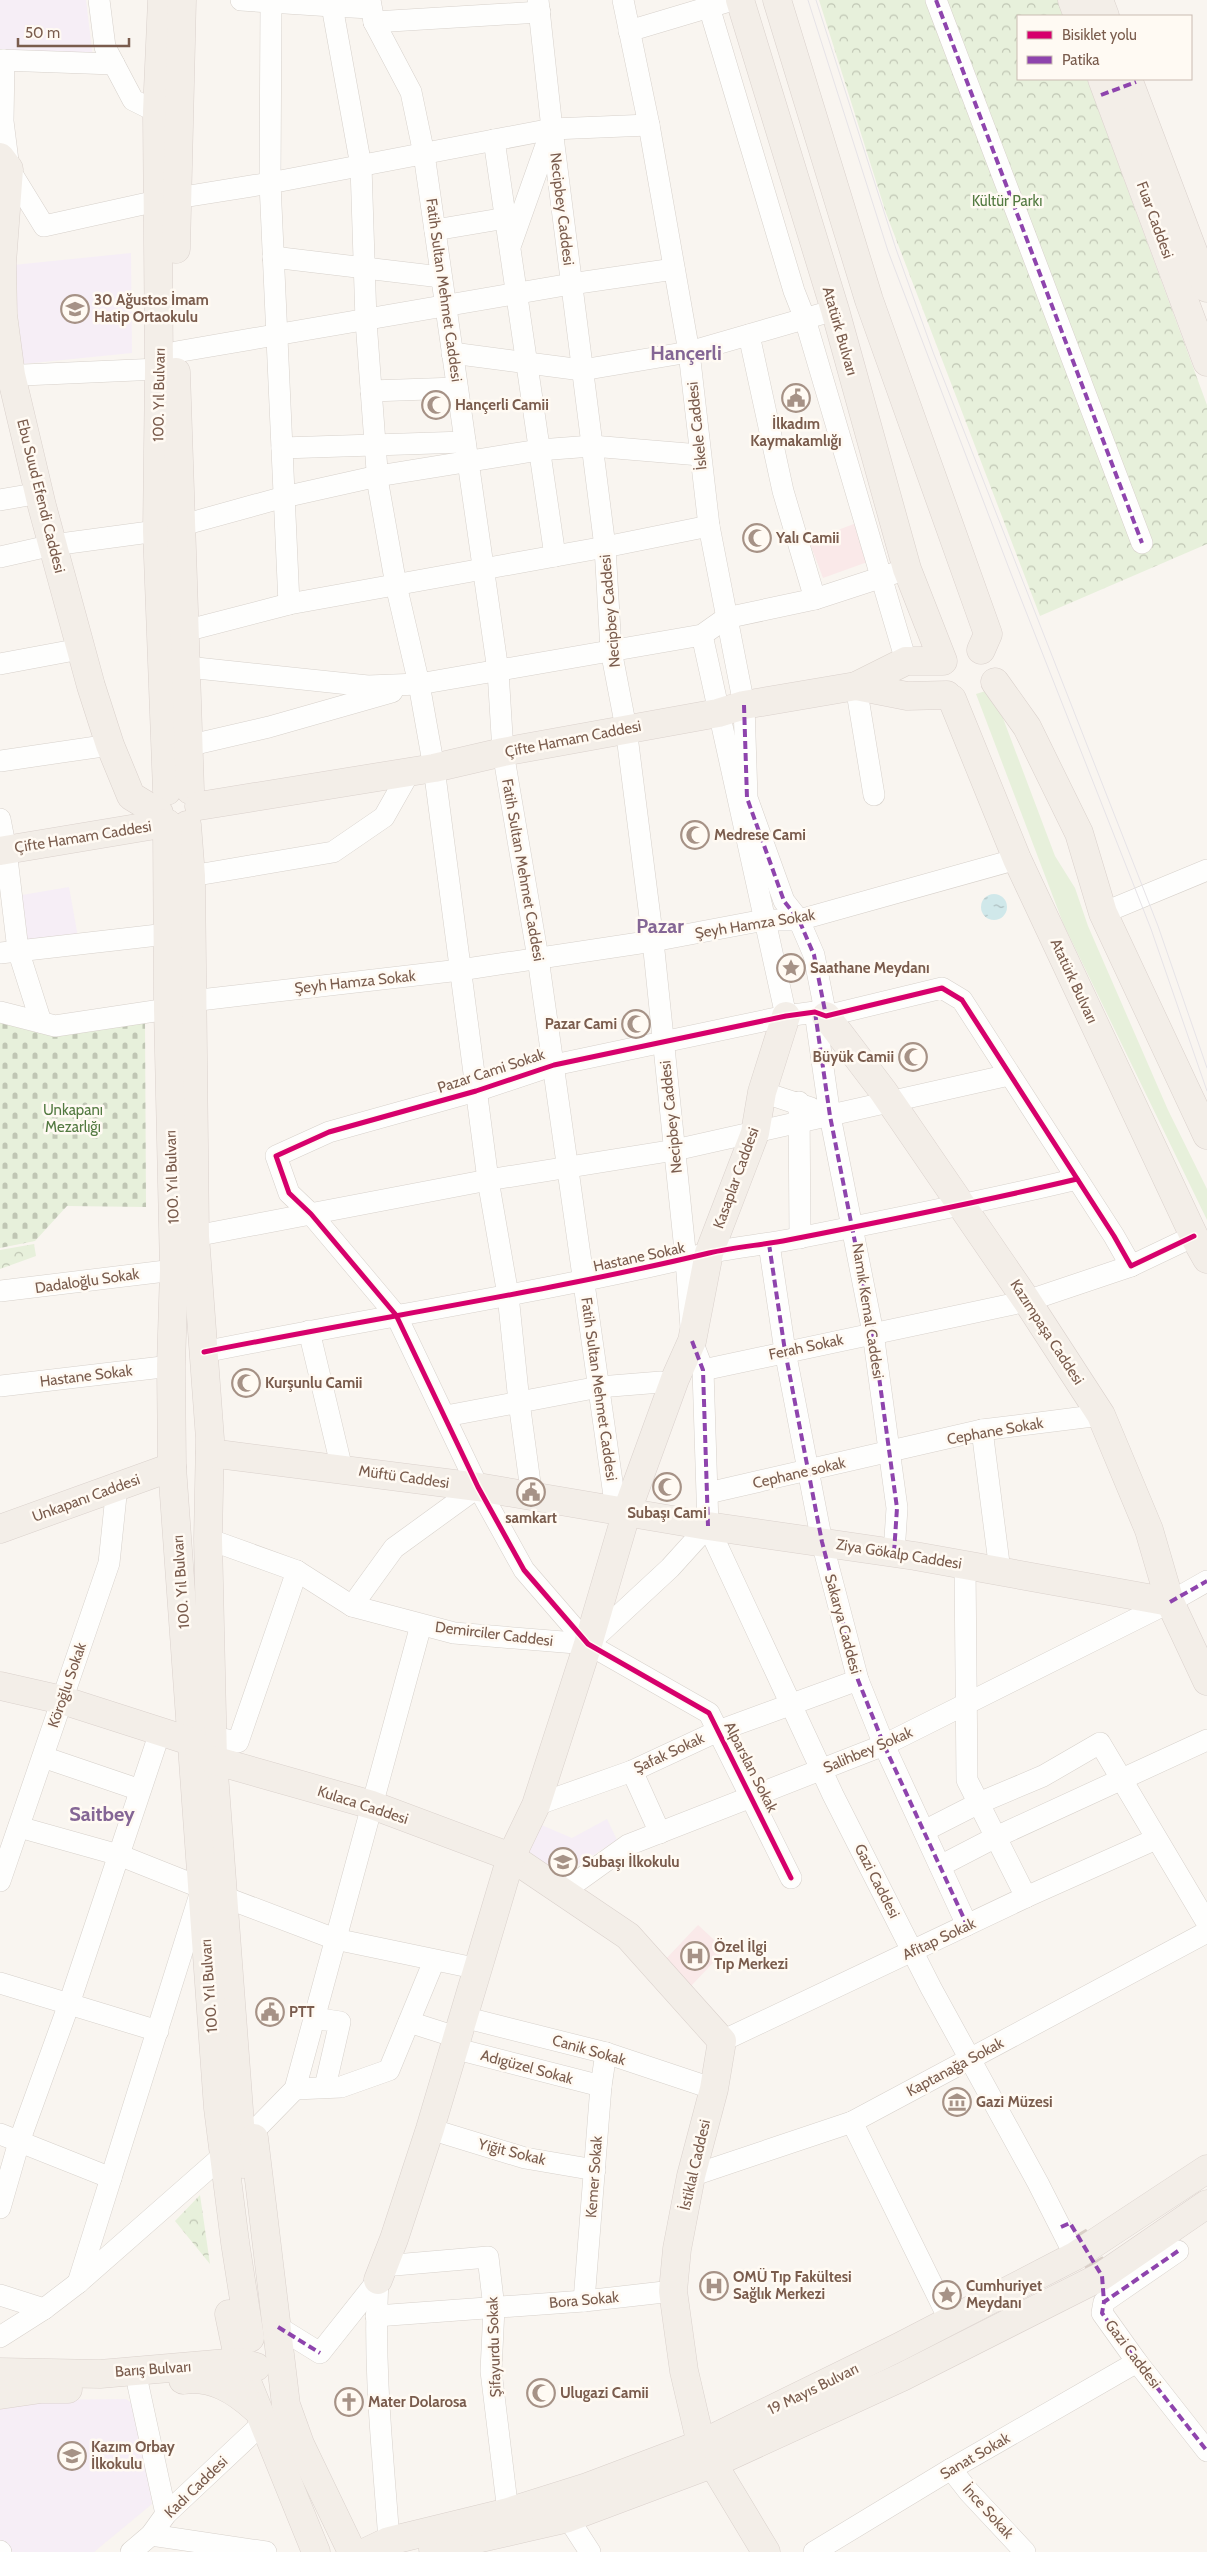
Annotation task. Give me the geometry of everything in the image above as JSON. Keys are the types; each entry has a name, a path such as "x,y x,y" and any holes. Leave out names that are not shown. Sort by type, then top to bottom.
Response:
{"main road":[{"name":"100. Yıl Bulvarı","path":"162,0 157,112 167,200"},
{"name":"100. Yıl Bulvarı","path":"182,0 167,200 167,361 157,531 178,808 191,876 180,1005 171,1366 172,1474 206,1746"},
{"name":"Atatürk Bulvarı","path":"740,0 835,310 895,573 942,661"},
{"path":"777,0 869,300 988,634 981,650"},
{"path":"1072,0 1078,15"},
{"path":"1099,0 1105,15"},
{"name":"Fuar Caddesi","path":"1117,85 1207,288"},
{"name":"Fuar Caddesi","path":"1117,85 1207,362"},
{"name":"Ebu Suud Efendi Caddesi","path":"4,163 2,263 5,376 40,493 80,648 110,745 131,796 178,808"},
{"name":"100. Yıl Bulvarı","path":"167,361 183,525 187,667 187,746 178,808 167,934 180,1005 210,1446 206,1746 213,1892 227,2105 247,2211 256,2331"},
{"path":"950,697 939,679 942,661 956,649 973,647 981,650 993,664 995,682 1027,727 1079,833 1103,913 1207,1135"},
{"name":"Çifte Hamam Caddesi","path":"3,850 178,808 422,769 626,728 718,713 744,705 856,686 901,663 942,661"},
{"path":"901,663 907,696"},
{"path":"856,686 907,696 950,697 962,703 973,703 983,699 990,692 995,682"},
{"name":"Atatürk Bulvarı","path":"950,697 1017,859 1200,1248"},
{"name":"Kazımpaşa Caddesi","path":"821,1014 891,1103 1027,1301 1101,1415 1149,1530 1170,1602 1207,1681"},
{"name":"Kasaplar Caddesi","path":"380,2273 430,2129 511,1857 536,1805 588,1644 622,1511 692,1341 698,1256 755,1133 762,1092 786,1016"},
{"name":"Müftü Caddesi","path":"172,1439 342,1469 478,1487 532,1498 622,1511"},
{"name":"Unkapanı Caddesi","path":"0,1529 117,1486 172,1474 211,1479"},
{"name":"Ziya Gökalp Caddesi","path":"622,1511 708,1526 894,1553 1170,1602"},
{"name":"Kulaca Caddesi","path":"0,1686 62,1700 206,1746 511,1857"},
{"path":"511,1857 628,1936 722,2041"},
{"name":"İstiklal Caddesi","path":"722,2041 714,2089 691,2176 677,2249 673,2291 684,2371 707,2454 766,2552"},
{"path":"227,2105 253,2132 256,2331 244,2366 260,2416 312,2543 342,2544 374,2541 378,2547"},
{"path":"227,2105 218,2160 218,2206 256,2331 300,2444 342,2544"},
{"name":"19 Mayıs Bulvarı","path":"378,2547 508,2512 707,2454 950,2321 1071,2239 1207,2169"},
{"name":"19 Mayıs Bulvarı","path":"420,2552 493,2544 568,2518 707,2454 902,2377 1102,2276 1207,2204"},
{"path":"244,2366 271,2346 256,2331"},
{"path":"201,2372 229,2343 256,2331"},
{"path":"244,2366 262,2370 286,2405"},
{"name":"Barış Bulvarı","path":"0,2395 41,2389 138,2385 201,2372 244,2366"},
{"name":"Barış Bulvarı","path":"0,2372 100,2374 150,2368 201,2372 218,2383 236,2391 260,2416"}],"street":[{"path":"99,0 105,47 133,100 157,112"},
{"path":"241,0 332,3 372,10 539,6"},
{"name":"İskele Caddesi","path":"623,0 649,125 689,352 709,526 744,705 747,798 784,901 799,920"},
{"path":"630,31 708,3 732,0"},
{"path":"936,0 1142,543"},
{"path":"271,2 270,183 289,604"},
{"path":"332,3 361,166 366,321 378,476 396,585 419,684 422,769 460,970 488,1180 508,1295 519,1402 532,1498"},
{"path":"708,3 794,291 895,573 901,663"},
{"name":"Necipbey Caddesi","path":"539,6 552,129 605,547 611,650 626,728 653,941 675,1150 698,1256"},
{"name":"Fatih Sultan Mehmet Caddesi","path":"372,10 411,92 424,154 498,671 503,752 538,958 599,1387 622,1511"},
{"path":"114,64 2,60 4,163 44,226 167,200 270,183 552,129 649,125"},
{"path":"510,247 552,129"},
{"path":"494,140 555,556"},
{"path":"435,230 506,218"},
{"path":"273,257 441,277"},
{"path":"5,376 167,361 277,335 571,284 674,270"},
{"path":"452,353 582,370 689,352 835,310"},
{"path":"749,335 783,491 815,599"},
{"path":"371,392 457,388"},
{"path":"282,448 375,444 466,452 592,446 700,455"},
{"path":"183,525 284,497 378,476 466,452"},
{"path":"0,500 40,493"},
{"path":"185,632 289,604 605,547 709,526"},
{"path":"0,556 53,545 157,531"},
{"path":"187,667 368,686 419,684 702,635 726,618 815,599 895,573"},
{"path":"702,635 786,1016"},
{"path":"0,664 80,648"},
{"path":"187,746 336,709 419,684"},
{"path":"856,686 874,795"},
{"path":"0,761 110,745"},
{"path":"191,876 333,852 384,817 422,769"},
{"path":"0,819 9,951 40,1022"},
{"name":"Şeyh Hamza Sokak","path":"0,1012 55,1026 180,1005 460,970 653,941 764,920 799,920 1017,859"},
{"path":"1103,913 1207,870"},
{"name":"Namık Kemal Caddesi","path":"799,920 814,955 830,1116 854,1228 873,1333 897,1508 894,1553"},
{"path":"9,951 167,934"},
{"name":"Pazar Cami Sokak","path":"311,1214 288,1193 276,1156 329,1132 476,1091 554,1064 663,1040 786,1016 821,1014 942,988 962,1000 1132,1266"},
{"path":"195,1236 488,1180 675,1150 1009,1075"},
{"path":"762,1092 799,1102 830,1116"},
{"path":"799,1102 800,1238"},
{"name":"Hastane Sokak","path":"204,1352 584,1281 698,1256 962,1207 1077,1179"},
{"path":"311,1214 396,1315 446,1416 478,1487 524,1570 588,1644 670,1568 708,1526 703,1370 692,1341"},
{"name":"Sakarya Caddesi","path":"769,1244 785,1351 822,1542 858,1680 884,1745 968,1925"},
{"name":"Ferah Sokak","path":"703,1370 785,1351 1027,1301 1132,1266 1200,1248"},
{"name":"Dadaloğlu Sokak","path":"0,1291 174,1270"},
{"path":"309,1331 342,1469"},
{"name":"Hastane Sokak","path":"0,1386 171,1366"},
{"path":"446,1416 599,1387 661,1382"},
{"name":"Cephane Sokak","path":"889,1452 982,1430 1101,1415"},
{"path":"982,1430 1000,1571"},
{"name":"Cephane sokak","path":"708,1493 889,1452"},
{"name":"Köroğlu Sokak","path":"0,1881 109,1563 117,1486"},
{"path":"352,1606 394,1548 478,1487"},
{"name":"Gazi Caddesi","path":"708,1526 791,1706 912,1951 1071,2239"},
{"name":"Demirciler Caddesi","path":"208,1539 297,1571 352,1606 454,1633 588,1644"},
{"path":"965,1565 968,1780 1026,1897"},
{"path":"206,1746 238,1742 297,1571"},
{"name":"Salihbey Sokak","path":"564,1891 628,1846 884,1745 1170,1602 1207,1581"},
{"path":"253,2132 295,2089 421,1625"},
{"name":"Alparslan Sokak","path":"588,1644 709,1713 791,1878"},
{"name":"Şafak Sokak","path":"536,1805 632,1771 718,1731 858,1680"},
{"path":"0,2208 10,2138 69,2004 160,1732"},
{"path":"940,1866 996,1837 1207,1740"},
{"path":"924,1831 979,1803 1043,1776 1100,1743 1207,1923"},
{"path":"42,1757 140,1790"},
{"path":"632,1771 660,1833"},
{"path":"19,1827 119,1855 336,1939 479,1969"},
{"name":"Afitap Sokak","path":"722,2041 1026,1897 1156,1839"},
{"path":"78,2284 158,2031 213,1892"},
{"name":"Kaptanağa Sokak","path":"691,2176 852,2122 1207,1932"},
{"path":"295,2089 341,2087 389,2070 434,1961"},
{"path":"0,1984 158,2031"},
{"path":"314,2018 340,2022 325,2087"},
{"path":"409,2022 457,2034"},
{"name":"Canik Sokak","path":"457,2034 606,2053 714,2089"},
{"name":"Adıgüzel Sokak","path":"457,2034 601,2086"},
{"name":"Kemer Sokak","path":"584,2301 601,2086 606,2053"},
{"path":"852,2122 950,2321"},
{"name":"Yiğit Sokak","path":"430,2129 525,2158 595,2170"},
{"path":"10,2138 111,2178"},
{"path":"0,2336 44,2309 78,2284 218,2160"},
{"name":"Gazi Caddesi","path":"1178,2252 1104,2302 1102,2313 1137,2362 1207,2451"},
{"name":"Şifayurdu Sokak","path":"380,2273 488,2257 494,2308 491,2371 508,2512"},
{"path":"256,2331 320,2353 380,2273"},
{"path":"378,2547 376,2316 380,2273"},
{"name":"Bora Sokak","path":"376,2316 584,2301 673,2291"},
{"path":"0,2295 44,2309"},
{"name":"Sanat Sokak","path":"814,2552 951,2469 1137,2362"},
{"path":"138,2385 166,2514"},
{"name":"Kadı Caddesi","path":"131,2552 151,2535 166,2514 260,2416"},
{"name":"İnce Sokak","path":"951,2469 969,2492 1025,2552"},
{"path":"568,2518 590,2552"},
{"path":"151,2535 266,2552"}],"shaded area":[{"path":"0,0 86,0 93,58 0,51"},
{"name":"30 Ağustos İmam Hatip Ortaokulu","path":"131,253 132,353 23,364 13,265"},
{"path":"859,522 873,560 823,578 809,541"},
{"path":"69,887 78,937 24,944 16,896"},
{"name":"Subaşı İlkokulu","path":"607,1819 617,1840 560,1876 523,1847 532,1821 572,1838"},
{"name":"Özel İlgi Tıp Merkezi","path":"698,1925 725,1950 691,1986 664,1961"},
{"name":"Kazım Orbay İlkokulu","path":"126,2399 136,2406 152,2504 94,2552 9,2552 0,2540 0,2407 35,2400"}],"green space":[{"name":"Kültür Parkı","path":"819,0 1059,0 1064,15 1017,15 1017,80 1087,80 1207,405 1207,544 1040,616 886,213"},
{"path":"992,689 1055,856 1075,888 1088,926 1168,1110 1207,1189 1207,1220 1063,923 976,694"},
{"name":"Unkapanı Mezarlığı","path":"0,1018 145,1019 146,1207 67,1206 35,1241 0,1248"},
{"path":"34,1244 36,1256 0,1269 0,1250"},
{"path":"200,2195 210,2264 175,2221"}],"water":[{"path":"994,894 1003,898 1007,907 1003,916 994,920 985,916 981,907 985,898"}],"tunnel":[{"path":"1077,2234 1102,2276 1104,2292"}],"tram line":[{"path":"808,0 888,251 1010,571 1151,929 1207,1091"},
{"path":"816,0 896,249 933,352 1158,926 1207,1068"}],"marked path":[{"path":"936,0 1142,543"},
{"path":"1101,95 1136,82"},
{"path":"744,705 747,798 784,901 799,920 814,955 826,1016"},
{"path":"815,1012 830,1116 873,1333 897,1508 894,1553"},
{"path":"769,1244 785,1351 822,1542 858,1680 884,1745 967,1925"},
{"path":"692,1341 703,1370 708,1526"},
{"path":"1170,1602 1207,1581"},
{"path":"1061,2227 1070,2223 1102,2276 1104,2302"},
{"path":"1178,2251 1104,2302 1102,2313 1137,2362 1207,2451"},
{"path":"278,2327 320,2353"}],"cycle path":[{"path":"791,1878 709,1713 588,1644 524,1570 478,1487 396,1315 311,1214 289,1193 276,1156 329,1132 476,1091 554,1065 786,1016 815,1012 826,1016 942,988 962,1000 1114,1236 1131,1266 1194,1236"},
{"path":"204,1352 583,1281 719,1251 861,1226 1077,1179"}],"place":[{"name":"30 Ağustos İmam Hatip Ortaokulu","path":"75,309"},
{"name":"İlkadım Kaymakamlığı","path":"796,398"},
{"name":"Hançerli Camii","path":"436,405"},
{"name":"Yalı Camii","path":"757,538"},
{"name":"Medrese Cami","path":"695,835"},
{"name":"Saathane Meydanı","path":"791,968"},
{"name":"Pazar Cami","path":"636,1024"},
{"name":"Büyük Camii","path":"913,1057"},
{"name":"Kurşunlu Camii","path":"246,1383"},
{"name":"Subaşı Cami","path":"667,1487"},
{"name":"samkart","path":"531,1492"},
{"name":"Subaşı İlkokulu","path":"563,1862"},
{"name":"Özel İlgi Tıp Merkezi","path":"695,1956"},
{"name":"PTT","path":"270,2012"},
{"name":"Gazi Müzesi","path":"957,2102"},
{"name":"OMÜ Tıp Fakültesi Sağlık Merkezi","path":"714,2286"},
{"name":"Cumhuriyet Meydanı","path":"947,2295"},
{"name":"Ulugazi Camii","path":"541,2393"},
{"name":"Mater Dolarosa","path":"349,2402"},
{"name":"Kazım Orbay İlkokulu","path":"72,2456"}],"district":[{"name":"Hançerli","path":"686,353"},
{"name":"Pazar","path":"660,926"},
{"name":"Saitbey","path":"102,1814"}]}
